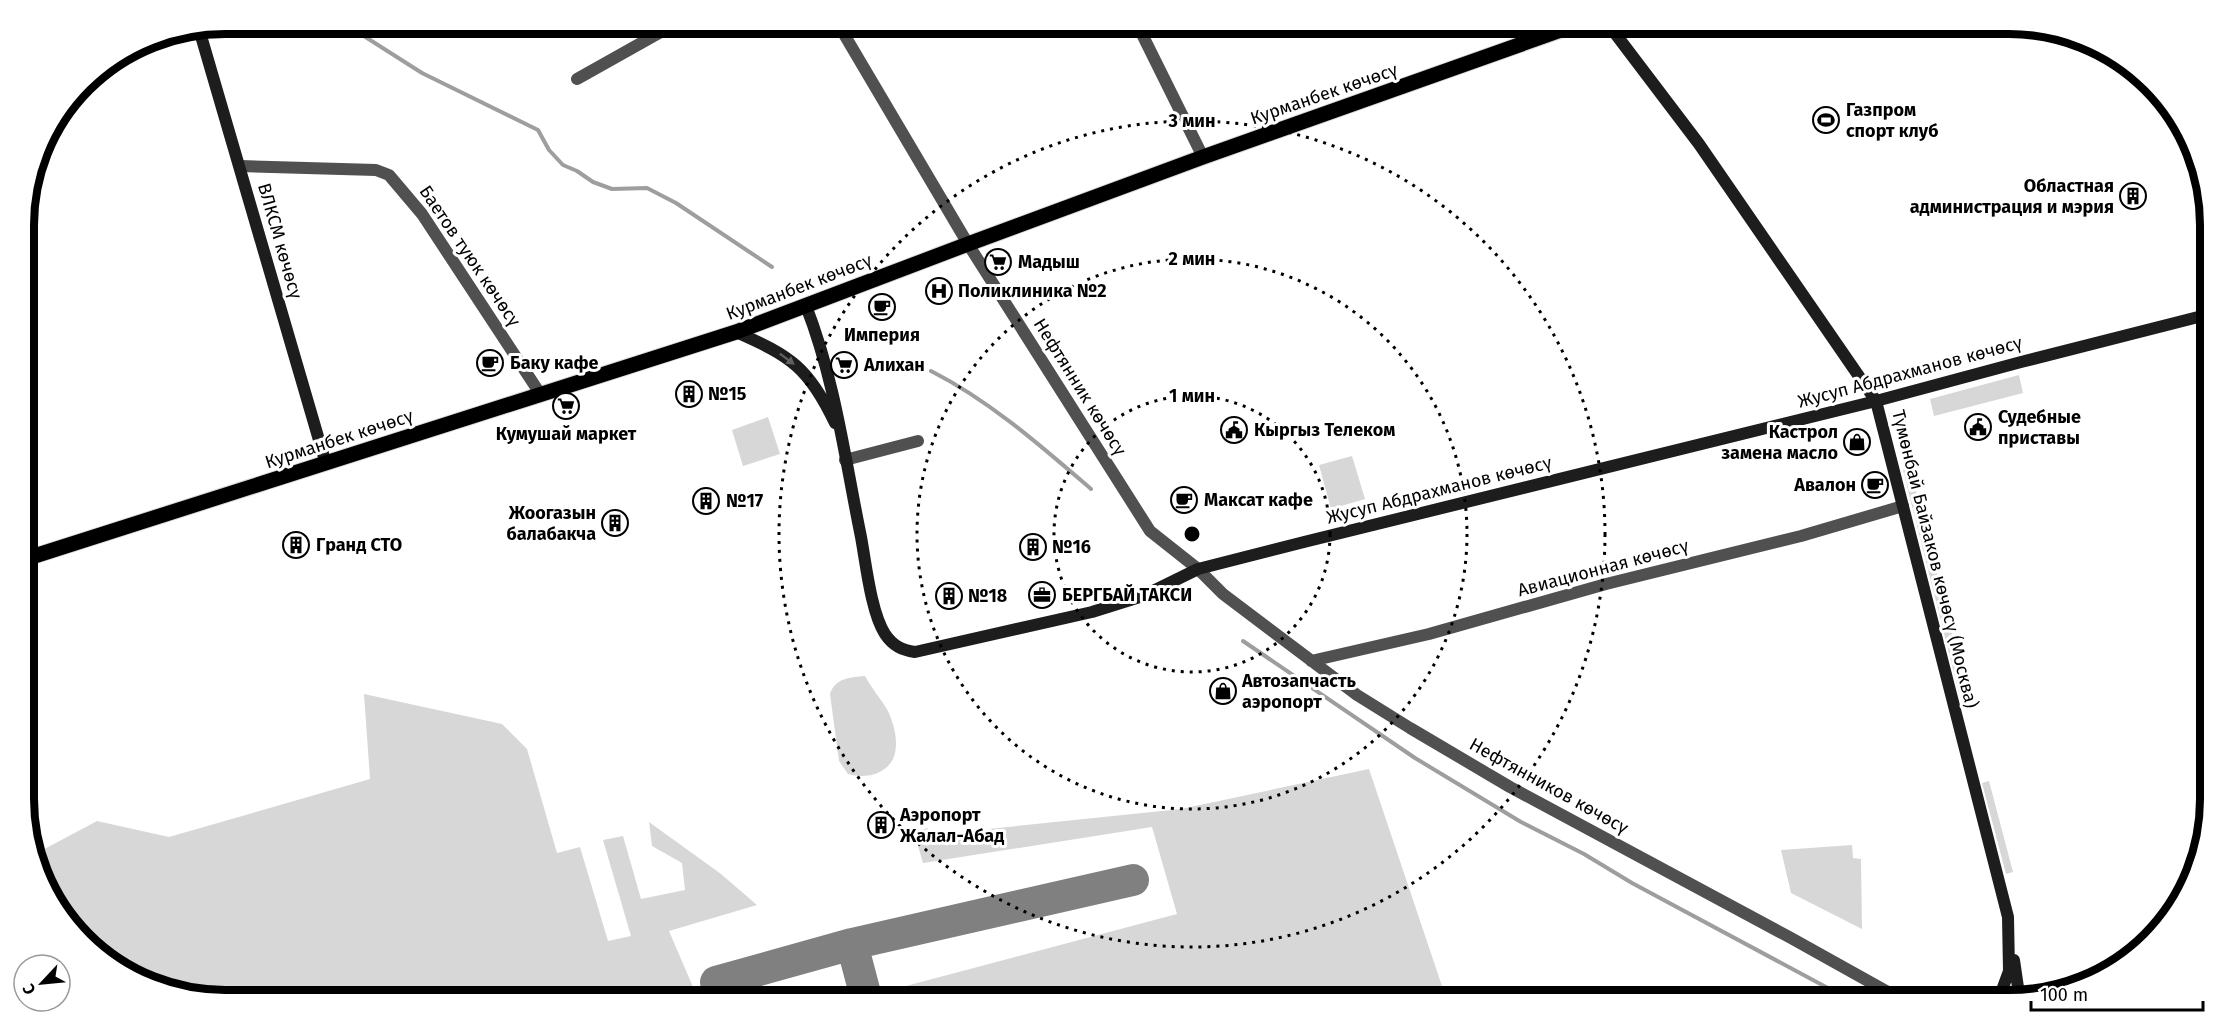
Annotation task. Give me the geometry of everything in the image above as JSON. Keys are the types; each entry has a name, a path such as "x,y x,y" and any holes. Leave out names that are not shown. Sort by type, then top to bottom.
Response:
{"main road":[{"name":"Курманбек көчөсү","path":"35,556 736,332 1203,157 1547,35"}],"street":[{"path":"577,79 655,35"},
{"name":"Нефтянник көчөсү","path":"844,35 968,244 1150,531 1198,569"},
{"path":"1142,35 1203,157"},
{"name":"Түмөнбай Байзаков көчөсү (Москва)","path":"1616,35 1699,144 1876,401 2008,917 2009,971 2002,990"},
{"name":"ВЛКСМ көчөсү","path":"201,36 326,464"},
{"name":"Баетов туюк көчөсү","path":"240,166 376,170 390,175 422,214 541,395"},
{"path":"806,306 818,336 836,402 840,435"},
{"name":"Жусуп Абдрахманов көчөсү","path":"840,435 875,605 885,633 901,650 915,652 1092,612 1143,596 1198,569 1876,401 2200,317"},
{"path":"736,332 784,355 802,370 815,385 840,435"},
{"path":"845,460 918,441"},
{"name":"Авиационная көчөсү","path":"1311,661 1429,634 1606,584 1801,536 1903,506"},
{"name":"Нефтянников көчөсү","path":"1198,569 1223,594 1311,661 1383,711 1510,787 1884,990"},
{"path":"2008,917 2018,990"}],"shaded area":[{"path":"2019,375 2023,393 1934,416 1930,399"},
{"path":"768,417 780,454 743,466 732,430"},
{"path":"1352,456 1365,499 1331,509 1319,465"},
{"path":"1910,468 1967,691 1959,693 1903,470"},
{"path":"865,676 888,711 896,742 889,765 879,772 857,776 848,774 839,761 830,694 840,682"},
{"path":"364,694 502,724 527,749 557,853 580,847 608,941 631,936 603,840 623,836 641,899 685,890 682,863 652,846 649,822 721,874 757,905 669,931 694,990 213,990 188,987 153,976 109,951 74,916 60,895 42,851 97,821 169,837 370,779"},
{"path":"1369,769 1443,990 899,990 902,987 1177,914 1152,827 923,863 914,832 928,828 930,835 1181,809"},
{"path":"1989,781 2013,872 2006,874 1982,783"},
{"path":"1852,845 1853,858 1861,859 1862,929 1791,893 1781,850"}],"waterway":[{"path":"362,35 422,73 538,130 549,150 563,165 593,182 612,189 647,188 676,203 772,267"},
{"path":"931,371 994,410 1091,489"},
{"path":"1243,641 1415,758 1521,822 1584,854 1632,883 1831,990"}],"taxiway":[{"path":"716,982 852,944 1133,880"},
{"path":"852,944 864,990"}],"place":[{"name":"Газпром спорт клуб","path":"1826,120"},
{"name":"Областная администрация и мэрия","path":"2133,196"},
{"name":"Мадыш","path":"998,262"},
{"name":"Поликлиника №2","path":"939,291"},
{"name":"Империя","path":"882,307"},
{"name":"Баку кафе","path":"490,363"},
{"name":"Алихан","path":"844,365"},
{"name":"№15","path":"689,394"},
{"name":"Кумушай маркет","path":"566,406"},
{"name":"Судебные приставы","path":"1978,427"},
{"name":"Кыргыз Телеком","path":"1234,430"},
{"name":"Кастрол замена масло","path":"1857,442"},
{"name":"Авалон","path":"1875,485"},
{"name":"Максат кафе","path":"1184,500"},
{"name":"№17","path":"706,501"},
{"name":"Жоогазын балабакча","path":"615,523"},
{"name":"Гранд СТО","path":"296,545"},
{"name":"№16","path":"1033,547"},
{"name":"БЕРГБАЙ ТАКСИ","path":"1042,595"},
{"name":"№18","path":"949,596"},
{"name":"Автозапчасть аэропорт","path":"1223,691"},
{"name":"Аэропорт Жалал-Абад","path":"881,825"}]}
